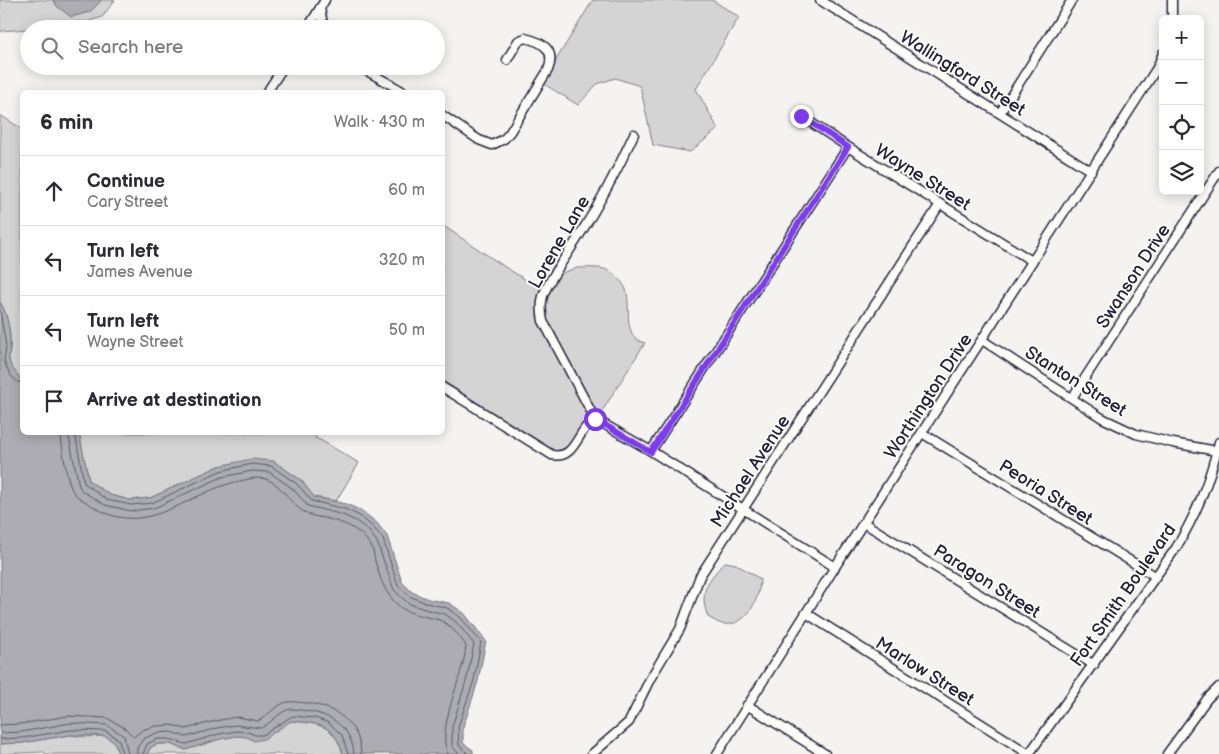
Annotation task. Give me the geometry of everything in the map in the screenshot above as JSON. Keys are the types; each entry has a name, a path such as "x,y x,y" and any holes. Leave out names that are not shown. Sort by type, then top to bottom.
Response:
{"street":[{"path":"313,20 325,0"},
{"name":"Wallingford Street","path":"820,0 1091,171"},
{"path":"1000,113 1072,0"},
{"path":"1172,0 1172,15"},
{"path":"320,8 322,20"},
{"path":"445,117 479,140 492,145 504,139 552,61 550,53 542,43 525,38 518,41 507,60"},
{"name":"Worthington Drive","path":"717,754 835,567 1157,68 1160,60"},
{"path":"268,90 278,75"},
{"path":"374,75 400,90"},
{"name":"Wayne Street","path":"801,116 1032,261"},
{"name":"Lorene Lane","path":"595,419 543,321 541,302 544,292 611,182 634,134"},
{"path":"651,452 848,147"},
{"name":"Swanson Drive","path":"1072,398 1219,171"},
{"name":"Michael Avenue","path":"592,754 628,722 680,629 700,576 940,204"},
{"name":"Stanton Street","path":"982,340 1102,418 1136,434 1173,443 1217,450"},
{"path":"445,389 552,455 558,456 571,450 586,427 595,419 835,567"},
{"name":"Peoria Street","path":"922,433 1155,576"},
{"name":"Fort Smith Boulevard","path":"1029,754 1176,548 1193,519 1208,483 1219,442"},
{"name":"Paragon Street","path":"864,523 1094,665"},
{"name":"Marlow Street","path":"806,613 1029,754"},
{"path":"1167,754 1207,699 1219,687"},
{"path":"747,705 825,754"}],"shaded area":[{"path":"0,0 53,0 58,7 90,12 101,0 115,0 102,17 92,20 20,20 20,30 1,31 0,33"},
{"path":"593,0 712,0 739,17 696,89 718,129 690,152 653,145 640,86 615,78 597,84 578,105 544,84 556,60"},
{"path":"0,115 20,128 20,378 10,363 9,330 7,318 0,302"},
{"path":"445,227 541,289 537,310 539,323 590,418 570,445 560,451 554,451 445,382"},
{"path":"577,268 603,269 611,272 620,280 628,297 630,328 638,340 645,343 599,416 547,319 546,302 551,286 560,275"},
{"path":"79,435 317,435 315,438 359,463 336,501 314,497 301,480 273,461 219,466 150,498 130,500 110,495 89,481"},
{"path":"725,562 736,564 760,579 755,603 745,616 731,624 723,624 708,617 704,600 706,587"},
{"path":"291,721 324,727 335,737 343,754 147,754 151,747 158,744 170,744 186,750 220,739 237,736 254,740"},
{"path":"70,735 85,737 105,736 115,743 118,754 46,754 43,752 0,754 0,744 22,743"}],"water":[{"path":"53,0 101,1 90,12 71,17 58,7"},
{"path":"0,302 7,318 9,330 10,363 20,378 20,435 79,435 89,481 110,495 130,500 150,498 219,466 251,459 273,461 301,480 314,497 346,504 362,511 377,523 387,536 402,582 412,592 428,599 449,603 464,613 486,641 478,681 463,728 463,743 473,750 473,754 343,754 340,744 330,731 324,727 291,721 264,739 254,741 247,737 237,736 220,739 186,750 170,744 158,744 151,747 147,754 118,754 115,743 105,736 70,735 22,743 0,744"}],"route":[{"path":"595,419 651,452 848,147 801,116"}]}
